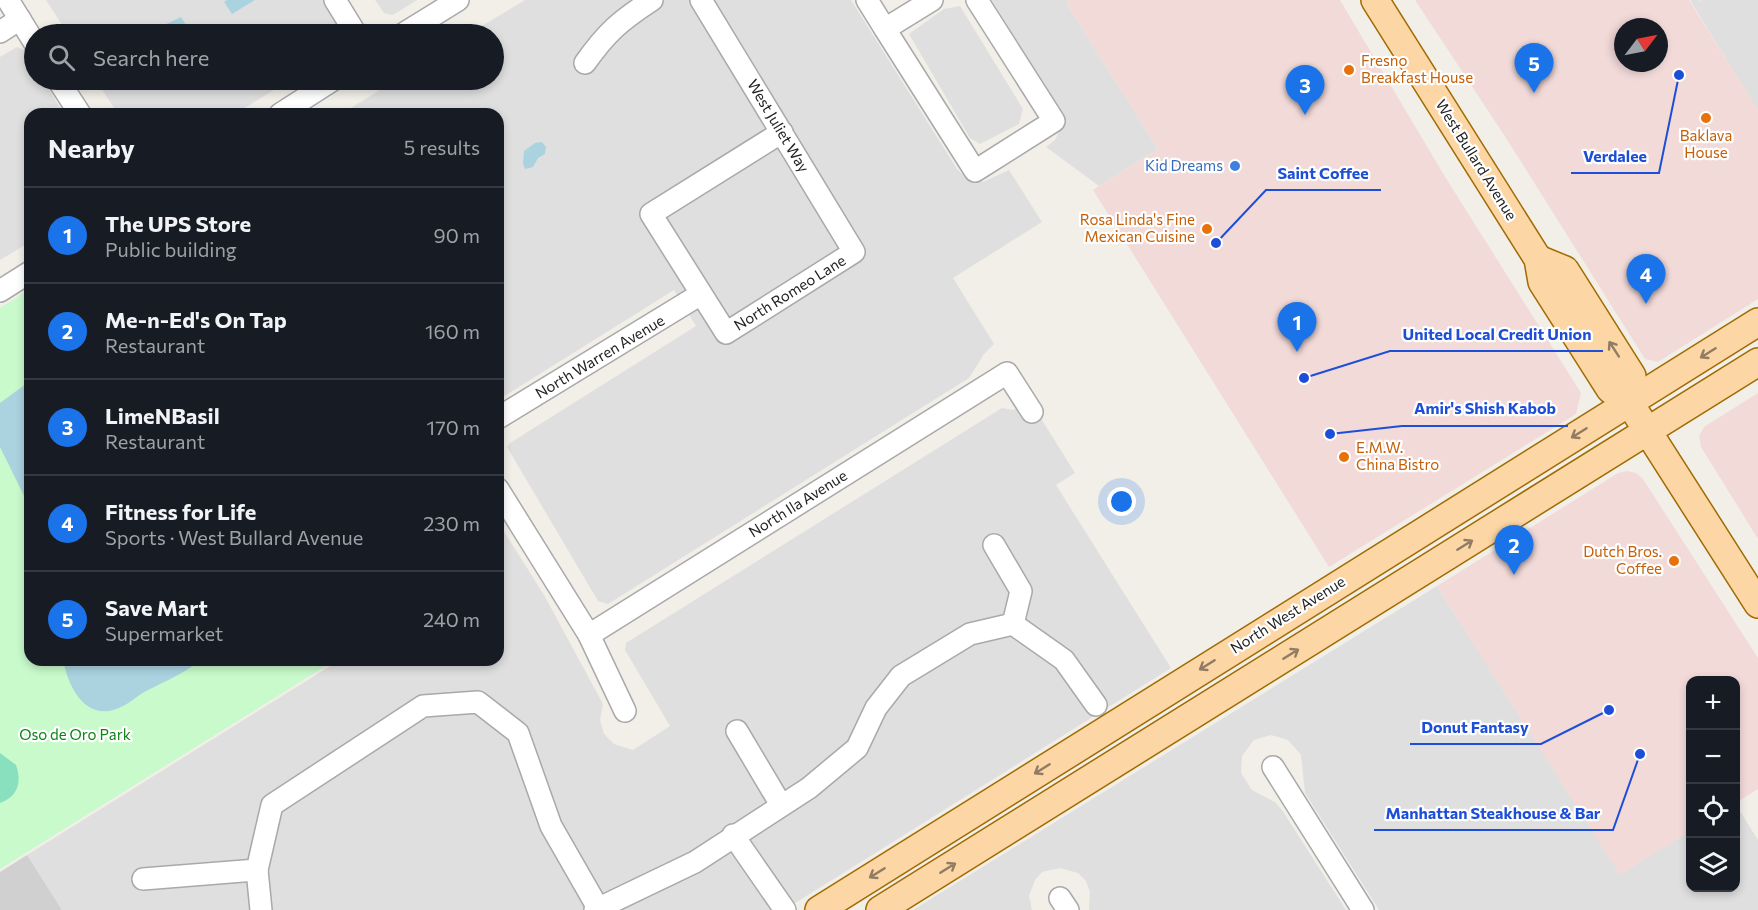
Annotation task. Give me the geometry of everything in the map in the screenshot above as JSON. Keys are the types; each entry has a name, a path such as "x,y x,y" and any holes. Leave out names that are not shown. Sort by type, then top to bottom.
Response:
{"main road":[{"name":"West Bullard Avenue","path":"1375,0 1538,259 1565,270 1632,376 1629,402"},
{"name":"North West Avenue","path":"819,910 1262,630 1758,322"},
{"path":"880,910 1758,362"},
{"path":"1629,402 1758,604"},
{"path":"1030,816 1084,768 1252,659 1264,641 1262,630"}],"street":[{"path":"8,0 24,26"},
{"path":"334,0 350,24"},
{"path":"419,24 458,0"},
{"path":"585,63 603,36 619,21 652,0"},
{"name":"West Juliet Way","path":"701,0 854,252"},
{"path":"867,0 975,171 1054,121 977,0"},
{"path":"885,29 932,0"},
{"path":"0,32 20,19"},
{"path":"64,90 76,108"},
{"path":"289,108 317,90"},
{"path":"702,294 651,214 782,132"},
{"name":"North Romeo Lane","path":"702,294 726,333 854,252"},
{"path":"0,291 24,276"},
{"name":"North Warren Avenue","path":"504,414 702,294"},
{"name":"North Ila Avenue","path":"589,635 1007,373 1032,412"},
{"path":"504,499 589,635 626,711"},
{"path":"994,545 1021,591 1013,624"},
{"path":"261,910 257,870 272,805 423,706 478,702 518,734 551,826 596,909 695,862 780,804 809,788 857,748 876,708 901,676 970,634 1013,624 1064,660 1096,705"},
{"path":"737,731 780,804"},
{"path":"1273,767 1363,910"},
{"path":"733,835 785,910"},
{"path":"143,879 257,870"}],"shaded area":[{"path":"46,0 323,0 338,24 62,24"},
{"path":"375,0 417,0 393,15 384,13"},
{"path":"525,0 851,0 957,169 965,177 983,182 1009,170 1042,222 953,278 994,344 984,354 969,378 608,604 598,601 507,447 696,326 674,290 504,396 504,108 351,108 380,90 504,90 504,24 485,24"},
{"path":"992,0 1070,0 1066,3 1158,149 1099,186 1046,147 1055,140 1060,130 1060,111"},
{"path":"1070,0 1340,0 1444,175 1581,393 1576,414 1329,567 1093,190 1158,149 1066,3"},
{"path":"1415,0 1689,0 1758,110 1758,299 1658,362 1645,359 1506,138"},
{"path":"1690,0 1700,0 1697,3 1702,0 1758,0 1758,111"},
{"path":"960,6 1023,109 1019,124 980,144 970,138 909,34 944,9"},
{"path":"17,47 24,50 24,90 49,90 60,108 24,108 24,246 0,260 0,57"},
{"path":"102,90 274,90 245,108 114,108"},
{"path":"1758,393 1758,539 1701,447 1699,436 1704,427"},
{"path":"1030,401 1075,473 1056,485 1171,668 784,910 62,910 27,855 330,666 504,666 504,532 544,595 603,704 600,720 604,734 614,744 633,750 670,726 625,650 626,643 1002,408 1013,410"},
{"path":"1627,471 1636,473 1643,479 1758,658 1758,789 1740,800 1740,676 1686,676 1686,834 1620,875 1437,586 1618,473"},
{"path":"1437,586 1620,874 1686,833 1686,892 1740,892 1740,811 1758,840 1758,910 1379,910 1305,793 1301,755 1288,740 1271,735 1254,740 1242,756 1241,773 1252,790 1275,802 1282,810 1346,910 1089,910 1090,892 1086,881 1078,873 1060,868 1042,872 1035,880 1029,896 1032,910 913,910"},
{"path":"27,855 62,910 0,910 0,872"}],"green space":[{"name":"Oso de Oro Park","path":"24,293 24,666 326,666 0,869 0,308"},
{"path":"0,753 16,765 19,777 15,793 0,803"}],"water":[{"path":"227,0 255,0 232,14 224,2"},
{"path":"181,17 185,24 166,24"},
{"path":"542,142 546,147 545,154 538,158 533,167 525,169 524,151 535,143"},
{"path":"24,385 24,496 0,447 0,403"},
{"path":"65,666 192,666 125,705 101,711 82,702 75,693"}],"place":[{"name":"Fresno Breakfast House","path":"1349,70"},
{"name":"Verdalee","path":"1679,75"},
{"name":"Save Mart","path":"1534,93"},
{"name":"LimeNBasil","path":"1305,115"},
{"name":"Baklava House","path":"1706,118"},
{"name":"Kid Dreams","path":"1235,166"},
{"name":"Rosa Linda's Fine Mexican Cuisine","path":"1207,229"},
{"name":"Saint Coffee","path":"1216,243"},
{"name":"Fitness for Life","path":"1646,304"},
{"name":"The UPS Store","path":"1297,352"},
{"name":"United Local Credit Union","path":"1304,378"},
{"name":"Amir's Shish Kabob","path":"1330,434"},
{"name":"E.M.W. China Bistro","path":"1344,457"},
{"name":"Dutch Bros. Coffee","path":"1674,561"},
{"name":"Me-n-Ed's On Tap","path":"1514,575"},
{"name":"Donut Fantasy","path":"1609,710"},
{"name":"Manhattan Steakhouse & Bar","path":"1640,754"}]}
